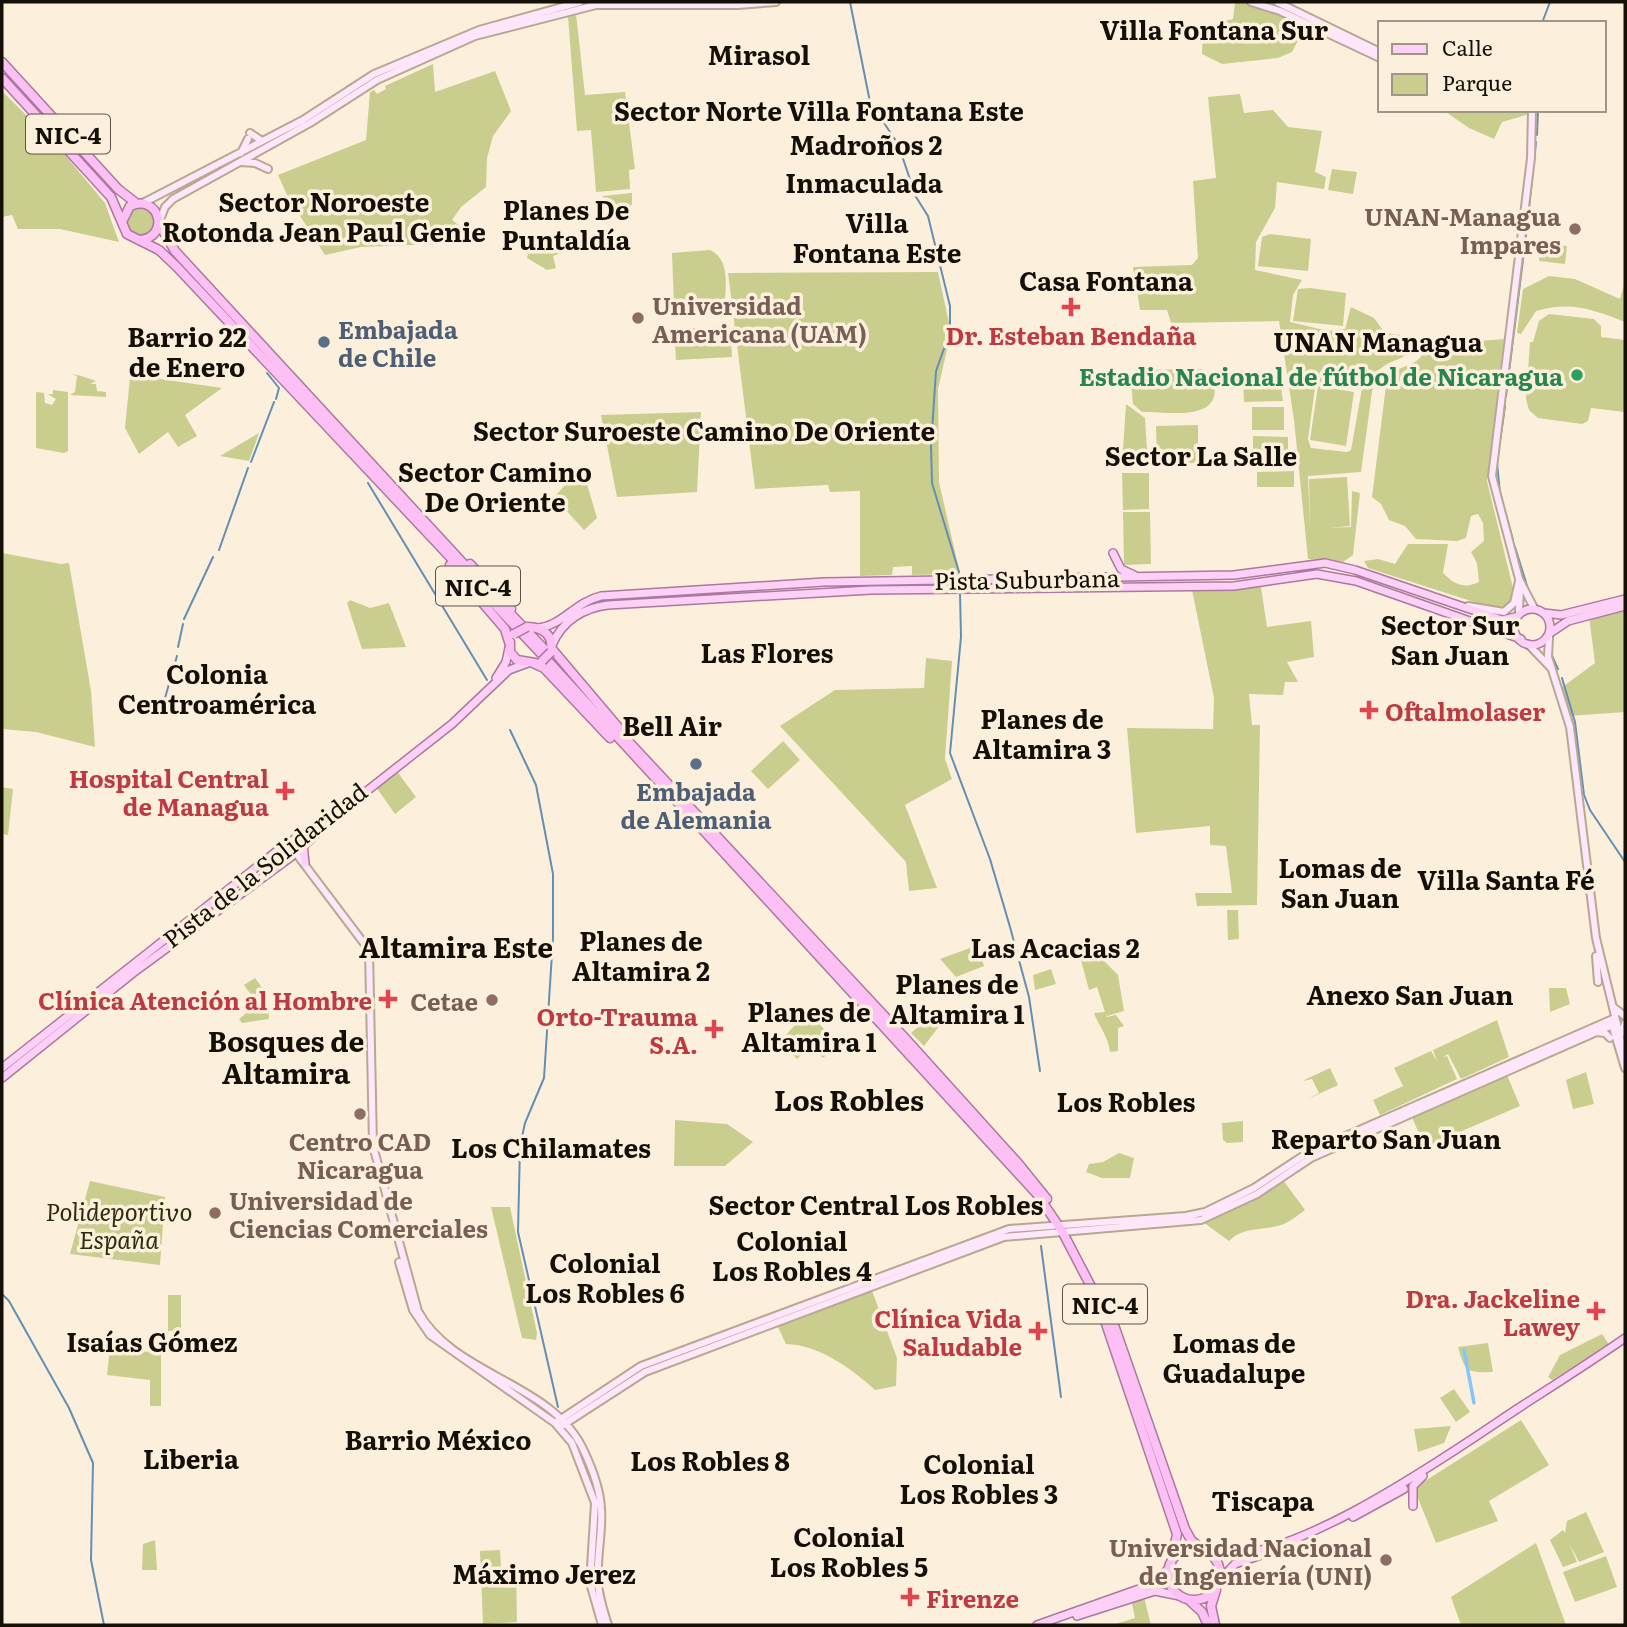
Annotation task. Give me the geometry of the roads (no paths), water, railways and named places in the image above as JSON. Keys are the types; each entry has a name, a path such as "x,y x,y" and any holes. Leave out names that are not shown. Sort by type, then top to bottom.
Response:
{"highway":[{"name":"NIC-4","path":"2,62 118,189 140,203 154,208 166,239 179,256 408,502 654,780 998,1150 1063,1227 1088,1278 1128,1376 1185,1529 1191,1540 1219,1566 1219,1583 1211,1606 1215,1625"},
{"name":"NIC-4","path":"2,78 111,197 127,234 159,250 176,266 405,512 644,759 1019,1160 1098,1286 1178,1534 1170,1566"},
{"path":"122,222 125,210 140,203"},
{"path":"141,240 154,235 160,222"},
{"path":"408,502 532,627 548,634 544,668 624,754 654,780"},
{"path":"405,512 506,631 516,660 545,657"},
{"path":"510,646 514,634 532,627"},
{"path":"998,1150 1016,1180"},
{"path":"1206,1552 1185,1550 1170,1566 1169,1581 1182,1597 1201,1610 1208,1625"},
{"path":"1182,1597 1206,1597 1219,1583"}],"main road":[{"path":"140,203 241,153 374,74 479,30 580,2"},
{"path":"160,222 165,207 173,199 310,123 377,80 475,36 585,7 621,3 775,2"},
{"path":"1251,2 1280,11 1378,57"},
{"path":"1277,2 1378,51"},
{"path":"1532,112 1531,155 1492,471 1493,489 1519,579 1534,608 1543,613 1566,614 1625,599"},
{"path":"241,153 249,136 262,141"},
{"path":"240,162 255,163 268,169"},
{"path":"1113,553 1123,571 1145,577"},
{"name":"Pista Suburbana","path":"532,627 554,624 579,603 601,596 824,582 1246,575 1301,564 1345,567 1502,620 1517,615"},
{"path":"1343,578 1339,572 1345,567"},
{"name":"Pista Suburbana","path":"571,619 589,609 608,605 805,594 1234,586 1310,574 1343,578 1521,639"},
{"path":"1462,606 1504,612 1516,597 1519,579"},
{"path":"1519,579 1515,629 1521,639 1553,671"},
{"path":"545,657 559,630 598,602 601,596"},
{"path":"1528,644 1540,644 1568,621 1625,607"},
{"path":"1517,615 1534,608"},
{"path":"1543,613 1549,622 1548,651 1570,727 1597,943 1625,1068"},
{"name":"Pista de la Solidaridad","path":"2,1068 120,980 145,966 303,844 494,681 506,663 510,646"},
{"name":"Pista de la Solidaridad","path":"290,853 311,830 452,724 509,670 545,657"},
{"path":"303,844 303,864"},
{"name":"Pista de la Solidaridad","path":"2,1078 278,851 290,853"},
{"path":"290,853 303,864 369,950 373,1146 418,1311 429,1328 447,1343 550,1411 576,1443 590,1468 601,1504 590,1563 590,1588 602,1625"},
{"path":"317,882 366,952 369,1145 413,1310 430,1335 486,1376 561,1424"},
{"path":"1597,943 1598,982"},
{"path":"1601,961 1625,1058"},
{"path":"120,963 120,980"},
{"path":"1612,1006 1625,1016"},
{"path":"561,1424 634,1369 987,1236 1023,1226 1063,1227 1201,1220 1257,1194 1311,1158 1614,1022"},
{"path":"1063,1227 1205,1212 1254,1188 1309,1152 1614,1022"},
{"path":"1620,1039 1625,1023"},
{"path":"1594,1032 1605,1033 1610,1038"},
{"path":"1219,1583 1235,1564 1321,1532 1387,1499 1625,1340"},
{"path":"1206,1552 1226,1558 1240,1555 1301,1535 1349,1514 1405,1483 1625,1340"},
{"path":"486,1376 489,1387"},
{"path":"550,1411 578,1412"},
{"path":"578,1412 576,1443 599,1514 597,1575 602,1625"},
{"path":"1387,1499 1403,1494 1413,1506 1412,1489 1423,1476"},
{"path":"590,1563 608,1625"},
{"path":"1037,1625 1153,1584 1170,1566"},
{"path":"1050,1625 1155,1591 1182,1597"}],"waterway":[{"path":"850,2 870,102 898,144 916,197 928,216 950,306 950,332 936,371 931,446 932,483 959,572"},
{"path":"1543,21 1550,2"},
{"path":"1537,135 1538,112"},
{"path":"1529,208 1536,142"},
{"path":"1506,396 1528,219"},
{"path":"267,373 279,388 276,399"},
{"path":"251,462 274,402"},
{"path":"1500,441 1505,406"},
{"path":"1497,463 1500,493 1513,540"},
{"path":"219,550 248,468"},
{"path":"368,483 487,680"},
{"path":"1515,547 1528,589"},
{"path":"184,619 213,557"},
{"path":"960,593 961,637 950,753 990,859 1010,927 1029,997 1040,1071"},
{"path":"178,647 183,624"},
{"path":"165,698 177,656"},
{"path":"1552,656 1558,669"},
{"path":"1562,678 1575,722 1584,795 1590,810 1625,862"},
{"path":"510,730 536,785 553,874 553,938 544,1078 525,1123 520,1146 518,1232 558,1407"},
{"path":"1041,1246 1061,1397"},
{"path":"2,1294 9,1301 69,1408 93,1463 91,1560 104,1625"},
{"path":"1464,1350 1474,1403"}],"place":[{"name":"UNAN-Managua Impares","path":"1575,229"},
{"name":"Dr. Esteban Bendaña","path":"1071,307"},
{"name":"Universidad Americana (UAM)","path":"638,318"},
{"name":"Embajada de Chile","path":"324,342"},
{"name":"Estadio Nacional de fútbol de Nicaragua","path":"1577,375"},
{"name":"Oftalmolaser","path":"1369,710"},
{"name":"Embajada de Alemania","path":"696,764"},
{"name":"Hospital Central de Managua","path":"285,791"},
{"name":"Clínica Atención al Hombre","path":"388,999"},
{"name":"Cetae","path":"492,1000"},
{"name":"Orto-Trauma S.A.","path":"714,1029"},
{"name":"Centro CAD Nicaragua","path":"360,1114"},
{"name":"Universidad de Ciencias Comerciales","path":"215,1213"},
{"name":"Dra. Jackeline Lawey","path":"1596,1311"},
{"name":"Clínica Vida Saludable","path":"1038,1331"},
{"name":"Universidad Nacional de Ingeniería (UNI)","path":"1386,1560"},
{"name":"Firenze","path":"910,1597"}],"district":[{"name":"Villa Fontana Sur","path":"1214,28"},
{"name":"Mirasol","path":"759,53"},
{"name":"Sector Norte Villa Fontana Este","path":"819,109"},
{"name":"Madroños 2","path":"866,143"},
{"name":"Inmaculada","path":"864,181"},
{"name":"Sector Noroeste Rotonda Jean Paul Genie","path":"324,215"},
{"name":"Planes De Puntaldía","path":"566,223"},
{"name":"Villa Fontana Este","path":"877,236"},
{"name":"Casa Fontana","path":"1106,279"},
{"name":"UNAN Managua","path":"1378,340"},
{"name":"Barrio 22 de Enero","path":"187,350"},
{"name":"Sector Suroeste Camino De Oriente","path":"704,429"},
{"name":"Sector La Salle","path":"1201,454"},
{"name":"Sector Camino De Oriente","path":"495,485"},
{"name":"Sector Sur San Juan","path":"1450,638"},
{"name":"Las Flores","path":"767,651"},
{"name":"Colonia Centroamérica","path":"217,687"},
{"name":"Bell Air","path":"672,724"},
{"name":"Planes de Altamira 3","path":"1042,732"},
{"name":"Villa Santa Fé","path":"1506,878"},
{"name":"Lomas de San Juan","path":"1340,881"},
{"name":"Altamira Este","path":"456,946"},
{"name":"Las Acacias 2","path":"1055,946"},
{"name":"Planes de Altamira 2","path":"641,954"},
{"name":"Anexo San Juan","path":"1410,993"},
{"name":"Planes de Altamira 1","path":"957,997"},
{"name":"Planes de Altamira 1","path":"809,1025"},
{"name":"Bosques de Altamira","path":"286,1056"},
{"name":"Los Robles","path":"849,1099"},
{"name":"Los Robles","path":"1126,1100"},
{"name":"Reparto San Juan","path":"1386,1137"},
{"name":"Los Chilamates","path":"551,1146"},
{"name":"Sector Central Los Robles","path":"876,1203"},
{"name":"Colonial Los Robles 4","path":"792,1254"},
{"name":"Colonial Los Robles 6","path":"605,1276"},
{"name":"Isaías Gómez","path":"152,1340"},
{"name":"Lomas de Guadalupe","path":"1234,1356"},
{"name":"Barrio México","path":"438,1438"},
{"name":"Liberia","path":"191,1457"},
{"name":"Los Robles 8","path":"710,1459"},
{"name":"Colonial Los Robles 3","path":"979,1477"},
{"name":"Tiscapa","path":"1263,1499"},
{"name":"Colonial Los Robles 5","path":"849,1550"},
{"name":"Máximo Jerez","path":"544,1572"}],"park label":[{"name":"Polideportivo España","path":"119,1224"}]}
